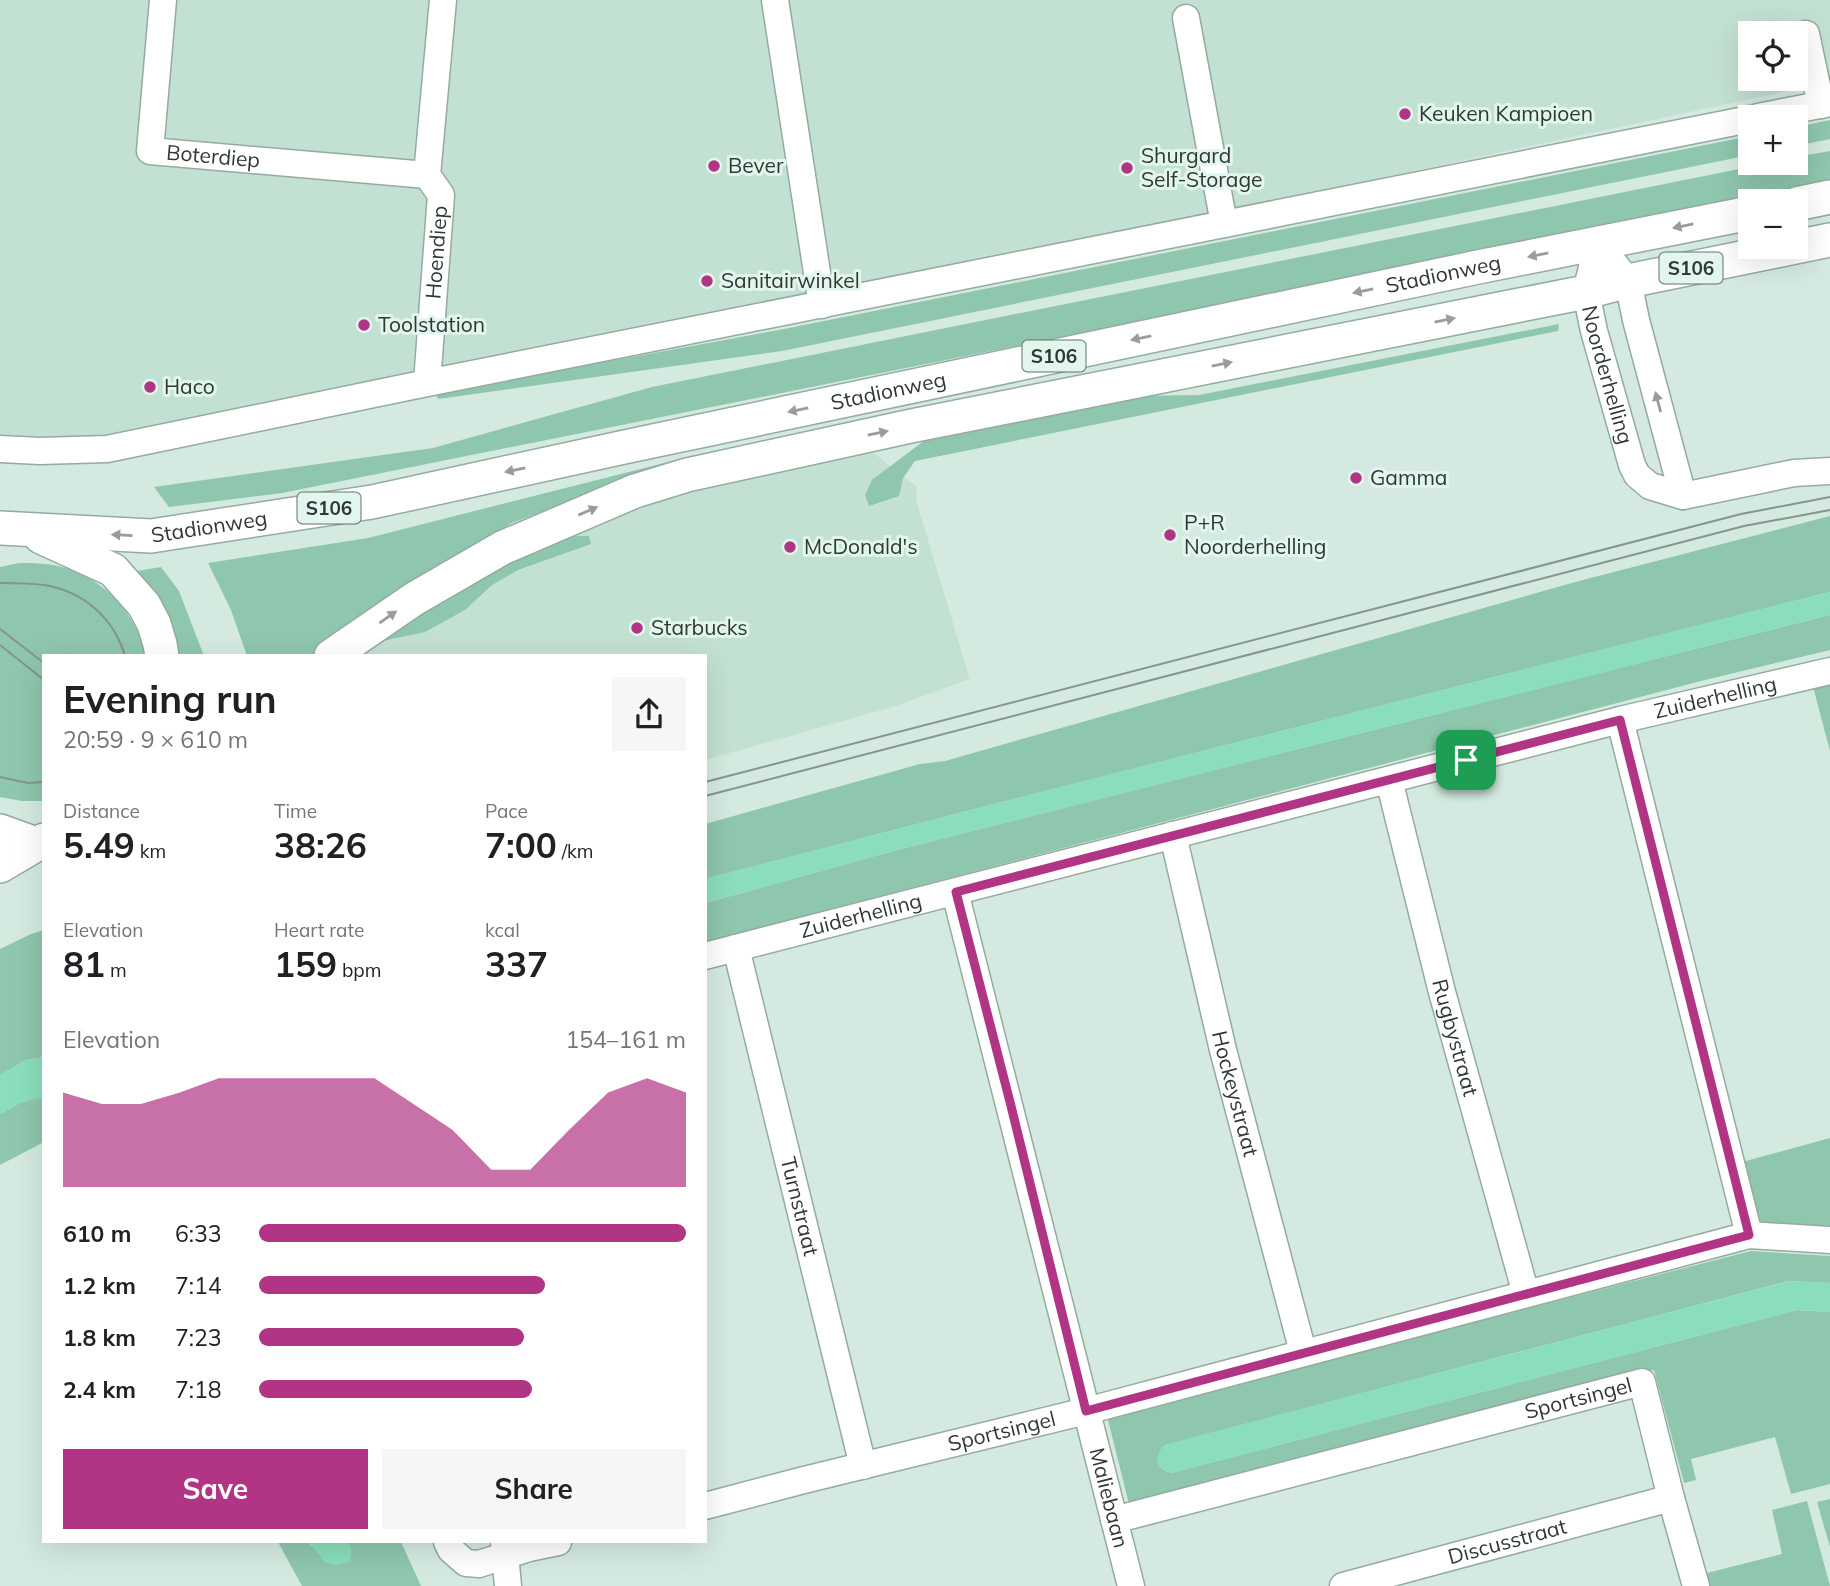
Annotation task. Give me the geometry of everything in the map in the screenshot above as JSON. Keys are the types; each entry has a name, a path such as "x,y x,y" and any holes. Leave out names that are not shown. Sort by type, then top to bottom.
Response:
{"main road":[{"path":"1808,202 1830,197"},
{"name":"Stadionweg","path":"8,533 151,536 372,502 670,437 1738,215"},
{"name":"Stadionweg","path":"334,654 414,599 502,548 635,491 687,475 911,426 1586,292 1830,240"},
{"name":"Stadionweg","path":"8,533 113,570 144,605 154,624 162,654"},
{"path":"0,831 41,844"},
{"path":"0,866 41,844"}],"street":[{"name":"Boterdiep","path":"163,0 150,150 427,175"},
{"name":"Hoendiep","path":"427,383 441,195 427,175 443,0"},
{"path":"775,0 822,305"},
{"path":"1186,18 1224,223"},
{"path":"1808,41 1826,104 1808,107"},
{"path":"0,449 107,449 1738,121"},
{"name":"Noorderhelling","path":"1598,243 1628,281 1683,496"},
{"name":"Noorderhelling","path":"1598,243 1586,292 1594,331 1637,475 1650,486 1683,496 1794,473 1830,471"},
{"name":"Zuiderhelling","path":"707,955 1620,720 1830,671"},
{"path":"1620,720 1749,1235"},
{"name":"Rugbystraat","path":"1389,780 1442,992 1526,1294"},
{"name":"Hockeystraat","path":"1173,835 1223,1050 1303,1352"},
{"name":"Maliebaan","path":"956,892 1130,1586"},
{"name":"Turnstraat","path":"736,948 863,1466"},
{"name":"Sportsingel","path":"707,1505 1086,1411 1749,1235 1830,1240"},
{"name":"Sportsingel","path":"1114,1520 1642,1382 1671,1498"},
{"path":"1671,1498 1696,1586"},
{"name":"Discusstraat","path":"1343,1586 1671,1498"},
{"path":"448,1543 451,1550 466,1563 553,1543"},
{"path":"496,1554 508,1586"}],"shaded area":[{"path":"0,0 1830,0 1830,82 1808,87 1808,21 1738,21 1738,91 1788,91 1147,228 536,348 402,381 85,438 0,435"},
{"path":"1830,120 1830,139 1808,144 1808,125"},
{"path":"1738,138 1738,157 782,351 438,399 435,393 779,330"},
{"path":"1830,151 1830,183 1800,189 1738,189 1738,201 282,493 169,507 154,487 433,448 652,387 1738,169 1738,175 1808,175 1808,155"},
{"path":"1559,324 1558,331 915,461 903,478 899,496 869,506 865,495 872,480 925,440 1132,396 1199,395"},
{"path":"871,451 917,487 916,500 970,679 896,706 707,759 707,654 360,654 613,511 654,498"},
{"path":"684,458 512,523 404,590 314,654 246,654 231,610 208,563 368,538"},
{"path":"1830,516 1830,592 707,878 707,823 920,764 945,761 1579,581"},
{"path":"563,536 589,536 591,544 518,570 492,585 465,610 425,632 373,643 472,574"},
{"path":"19,563 43,564 58,566 89,578 125,611 142,640 146,654 42,654 42,801 0,797 0,567"},
{"path":"161,567 179,591 203,654 178,654 163,604 137,571"},
{"path":"1830,592 1830,615 893,851 707,902 707,878"},
{"path":"1830,615 1830,650 1701,681 707,941 707,902 893,851"},
{"path":"1830,679 1830,751 1812,683"},
{"path":"42,931 42,1057 26,1060 0,1075 0,949"},
{"path":"42,1057 42,1098 16,1105 0,1114 0,1075 26,1060"},
{"path":"42,1098 42,1143 0,1165 0,1114 20,1103"},
{"path":"1830,1138 1830,1228 1758,1223 1742,1162"},
{"path":"1751,1251 1830,1256 1830,1283 1789,1281 1165,1445 1159,1454 1159,1465 1171,1473 1797,1310 1830,1312 1830,1484 1791,1494 1775,1437 1691,1459 1696,1480 1684,1483 1654,1370 1129,1504 1107,1416"},
{"path":"1790,1281 1830,1283 1830,1312 1797,1310 1171,1473 1158,1462 1164,1445"},
{"path":"1830,1499 1830,1547 1817,1502"},
{"path":"1807,1501 1830,1586 1710,1586 1707,1573 1782,1554 1772,1510"},
{"path":"279,1543 310,1543 311,1546 351,1548 348,1543 401,1543 421,1586 302,1586"},
{"path":"310,1543 348,1543 352,1552 349,1562 337,1565 326,1563"}],"tram line":[{"path":"707,781 1741,514 1830,497"},
{"path":"707,795 1744,526 1830,510"},
{"path":"0,583 44,585 72,593 105,618 124,654"},
{"path":"0,629 42,661"},
{"path":"0,645 42,678"},
{"path":"0,777 28,783 42,782"}],"place":[{"name":"Keuken Kampioen","path":"1405,114"},
{"name":"Bever","path":"714,166"},
{"name":"Shurgard Self-Storage","path":"1127,168"},
{"name":"Sanitairwinkel","path":"707,281"},
{"name":"Toolstation","path":"364,325"},
{"name":"Haco","path":"150,387"},
{"name":"Gamma","path":"1356,478"},
{"name":"P+R Noorderhelling","path":"1170,535"},
{"name":"McDonald's","path":"790,547"},
{"name":"Starbucks","path":"637,628"}],"route":[{"path":"1620,720 1749,1235 1086,1411 956,892 1466,760 1620,720"}]}
